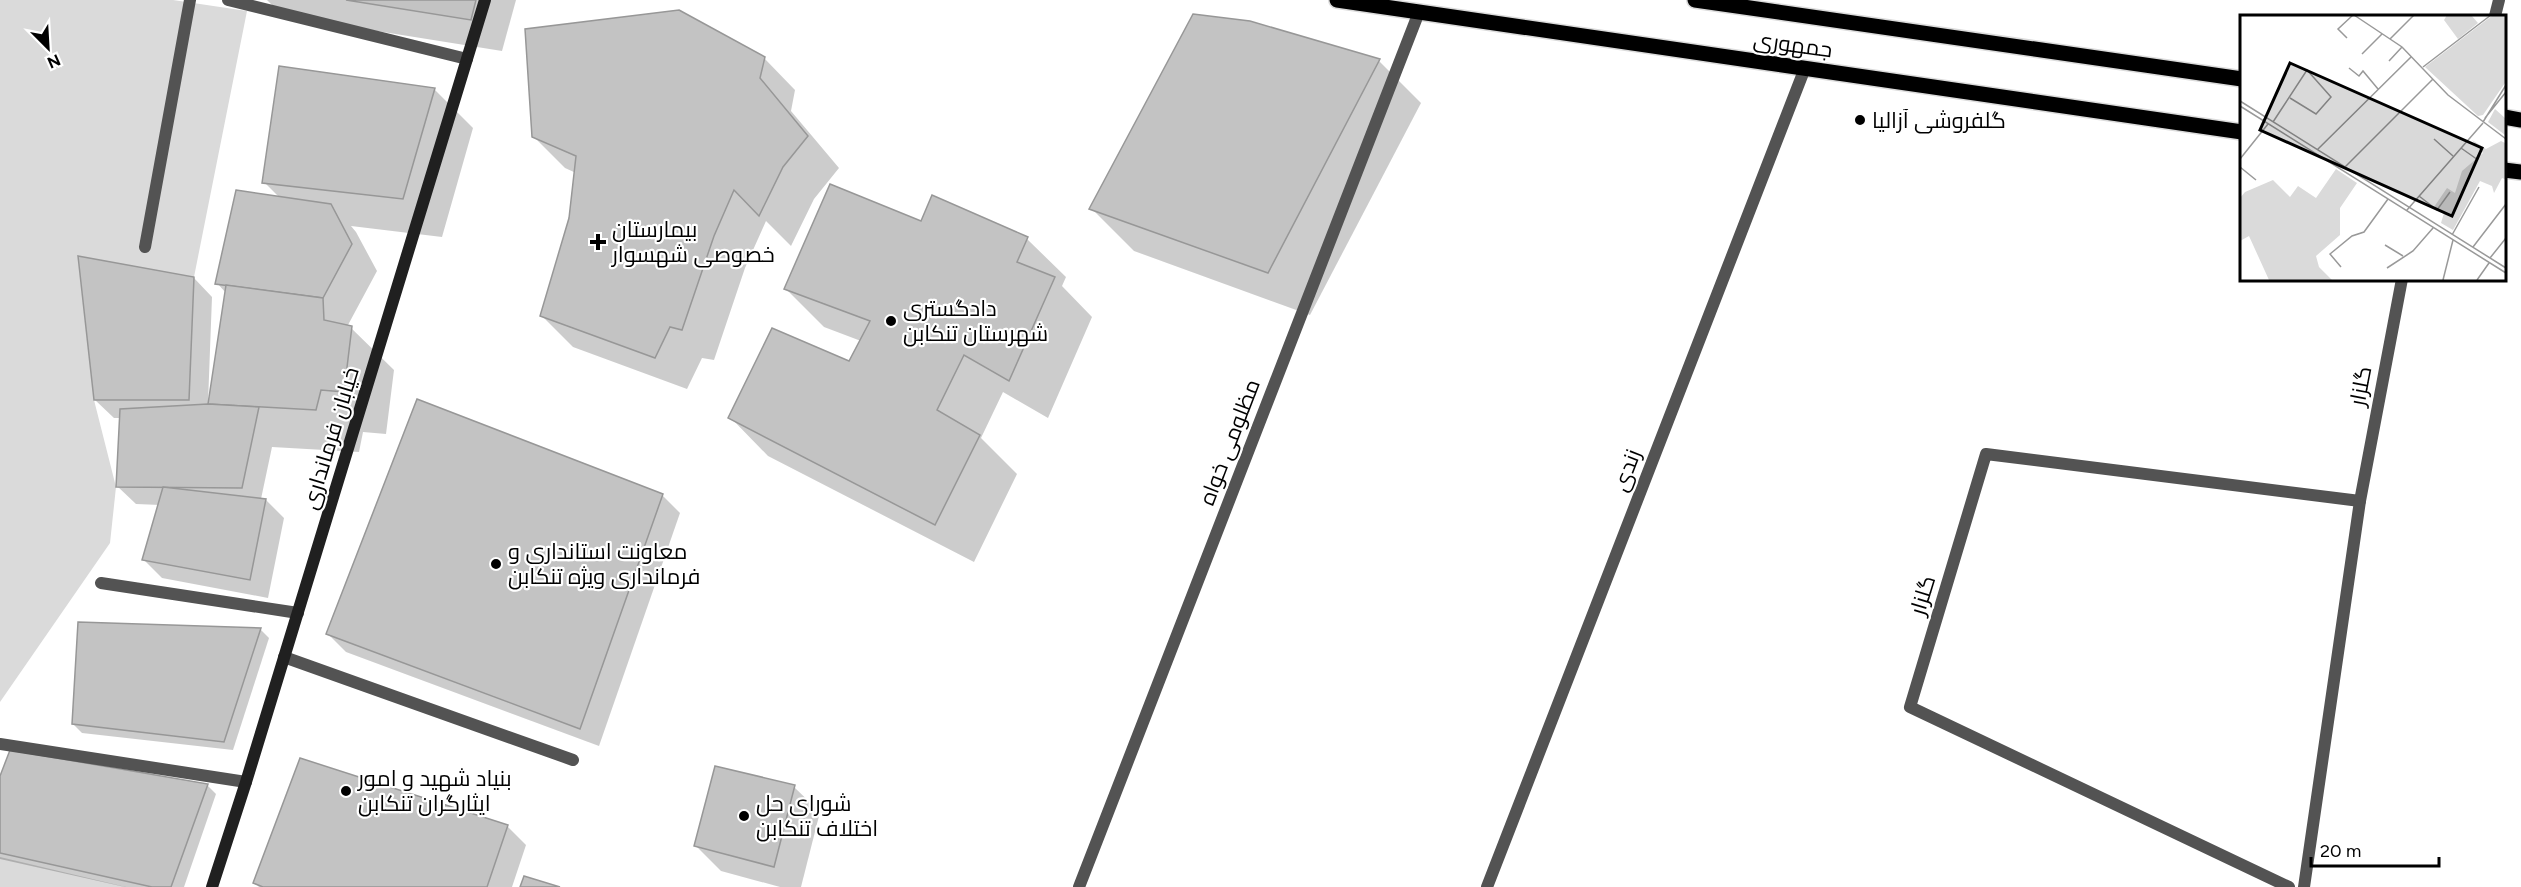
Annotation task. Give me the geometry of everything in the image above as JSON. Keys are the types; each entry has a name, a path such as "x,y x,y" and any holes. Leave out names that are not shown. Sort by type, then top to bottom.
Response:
{"main road":[{"name":"خیابان فرمانداری","path":"212,887 485,0"},
{"name":"جمهوری","path":"1337,0 2240,132"},
{"name":"جمهوری","path":"1695,0 2240,79"},
{"path":"2506,117 2521,120"},
{"path":"2506,170 2521,172"}],"street":[{"path":"145,247 190,0"},
{"path":"228,0 467,59"},
{"path":"2495,15 2499,0"},
{"name":"مظلومی خواه","path":"1079,887 1419,12"},
{"name":"زندی","path":"1487,887 1805,68"},
{"name":"گلزار","path":"2304,887 2360,501 2402,280"},
{"name":"گلزار","path":"2289,887 1910,707 1986,454 2360,501"},
{"path":"101,583 298,613"},
{"path":"284,657 573,760"},
{"path":"0,744 246,782"}],"shaded area":[{"path":"0,0 173,0 247,11 194,277 78,257 94,400 116,487 110,543 0,702"},
{"path":"0,857 126,887 0,887"}],"building":[{"path":"346,0 476,0 471,20"},
{"path":"679,10 765,57 760,78 808,136 783,167 759,216 734,190 714,236 682,330 670,327 655,358 540,316 569,218 576,156 532,137 525,29"},
{"path":"1193,14 1250,21 1380,59 1268,273 1089,209"},
{"path":"279,66 435,88 403,199 262,183"},
{"path":"830,184 921,221 932,195 1028,237 1017,262 1055,277 1009,381 964,355 937,410 980,435 935,525 728,418 772,328 849,361 870,321 784,289"},
{"path":"236,190 331,204 352,244 323,298 215,284"},
{"path":"78,256 194,277 189,400 94,400"},
{"path":"226,285 323,298 324,320 352,326 344,392 321,390 316,410 208,404"},
{"name":"معاونت استانداری و فرمانداری ویژه تنکابن","path":"417,399 663,494 580,729 326,634"},
{"path":"208,404 259,407 242,488 116,487 120,409"},
{"path":"163,487 266,499 250,580 142,560"},
{"path":"78,622 261,628 224,742 72,724"},
{"path":"10,750 208,784 171,887 152,887 0,853 0,776"},
{"name":"بنیاد شهید و امور ایثارگران تنکابن","path":"300,758 508,825 487,887 263,887 253,883"},
{"name":"شورای حل اختلاف تنکابن","path":"715,766 795,785 774,867 694,846"},
{"path":"524,876 560,887 520,887"}],"place":[{"name":"گلفروشی آزالیا","path":"1860,120"},
{"name":"بیمارستان خصوصی شهسوار","path":"598,242"},
{"name":"دادگستری شهرستان تنکابن","path":"891,321"},
{"name":"معاونت استانداری و فرمانداری ویژه تنکابن","path":"496,564"},
{"name":"بنیاد شهید و امور ایثارگران تنکابن","path":"346,791"},
{"name":"شورای حل اختلاف تنکابن","path":"744,816"}]}
